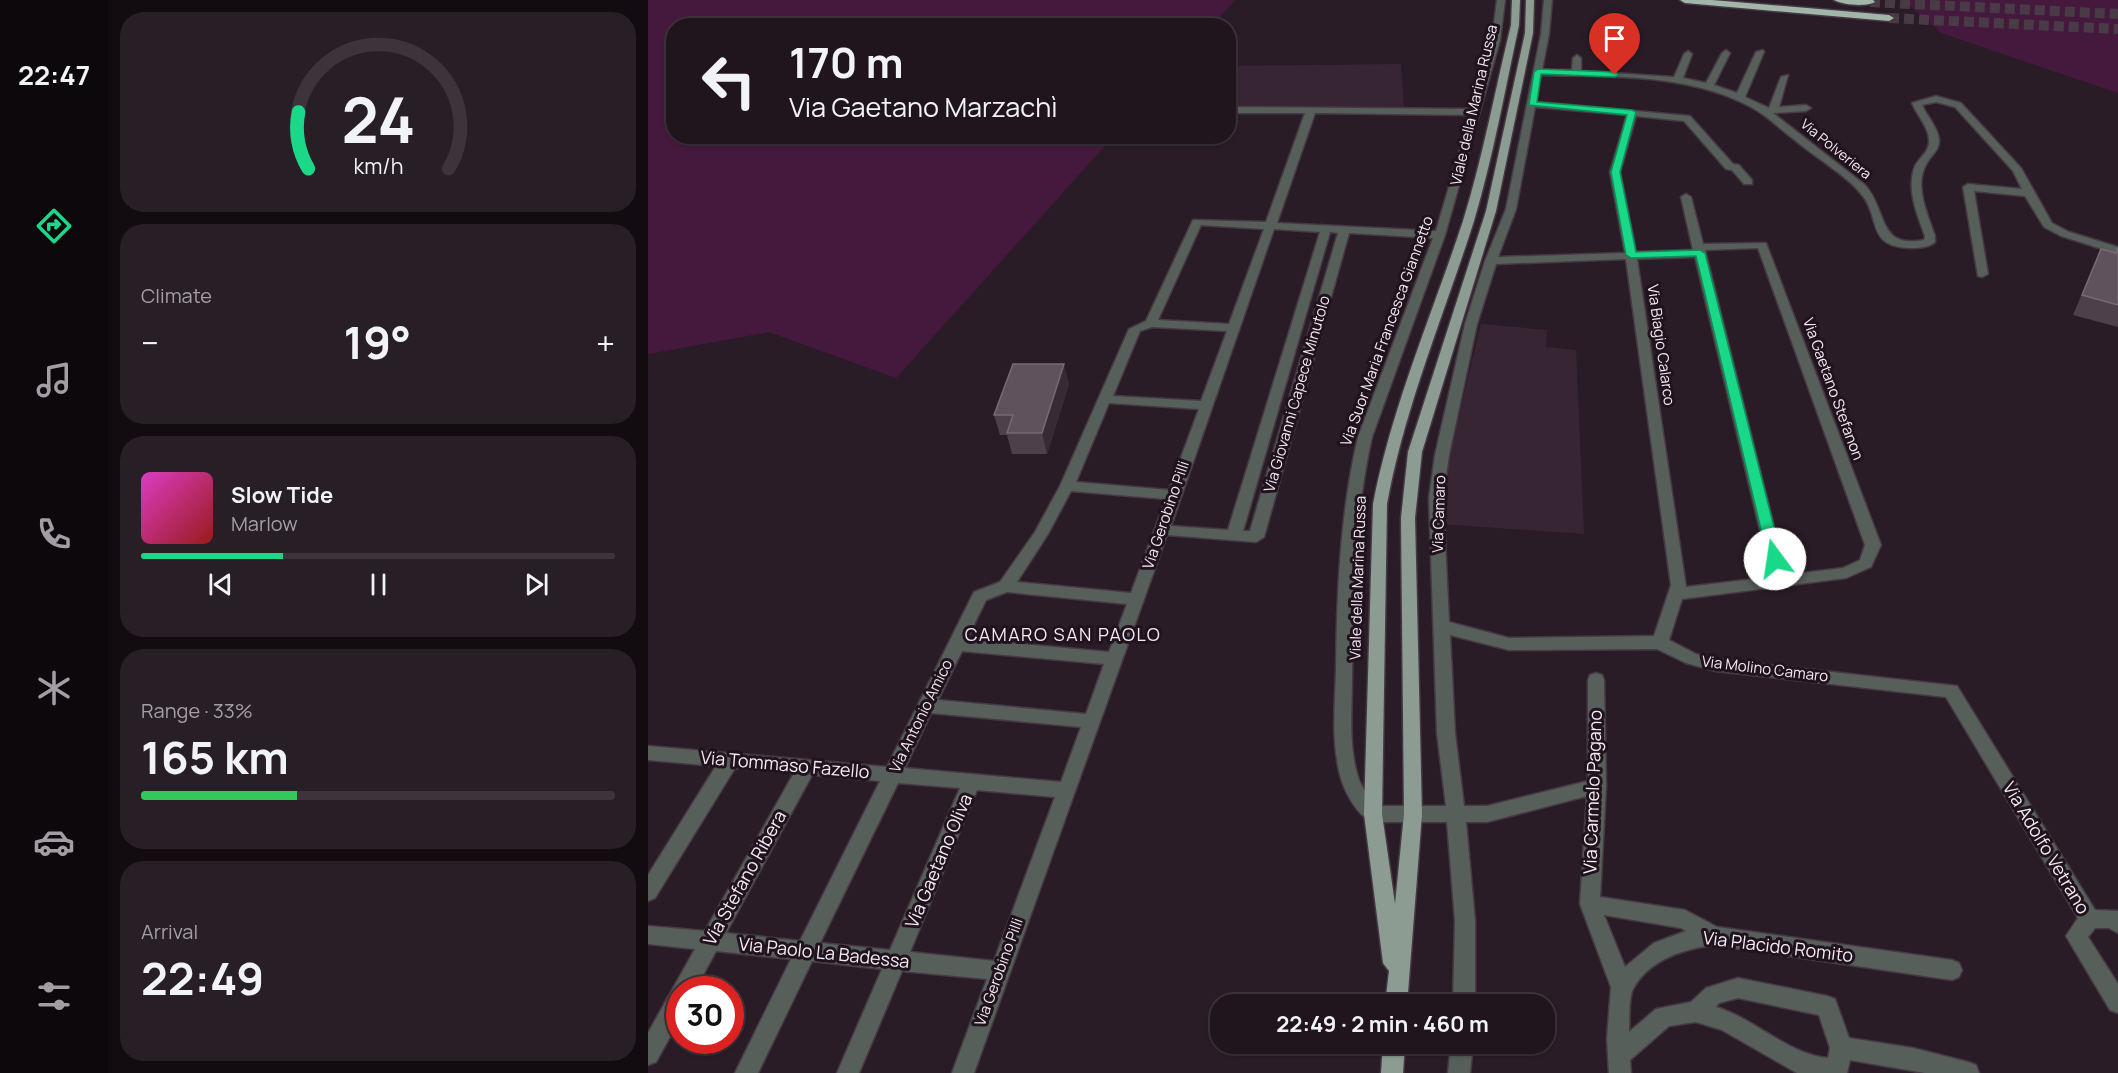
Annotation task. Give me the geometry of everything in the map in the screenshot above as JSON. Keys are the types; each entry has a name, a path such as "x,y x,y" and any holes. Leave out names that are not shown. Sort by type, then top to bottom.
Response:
{"highway":[{"path":"1685,0 1889,18"},
{"path":"1839,0 1870,2"}],"main road":[{"name":"Viale della Marina Russa","path":"1395,994 1373,814 1378,522 1383,486 1399,421 1472,209 1515,25 1516,0"},
{"name":"Viale della Marina Russa","path":"1397,994 1413,814 1408,518 1412,472 1424,423 1491,211 1529,33 1530,0"},
{"path":"1392,1073 1393,1054"}],"street":[{"name":"Via Suor Maria Francesca Giannetto","path":"1373,814 1354,791 1346,760 1343,733 1346,582 1351,505 1365,436 1440,235 1498,31 1501,0"},
{"name":"Via Camaro","path":"1464,994 1466,921 1446,733 1440,626 1436,521 1438,477 1471,324 1491,261 1511,209 1538,72 1548,0"},
{"path":"1740,98 1760,52"},
{"path":"1708,88 1726,53"},
{"path":"1677,81 1688,54"},
{"path":"1576,73 1577,58"},
{"name":"Via Polveriera","path":"1538,72 1643,76 1677,81 1740,98 1769,111 1862,189 1875,205 1887,239 1896,243 1914,245 1929,242 1930,236 1917,196 1917,176 1934,145 1931,127 1917,106 1921,101 1942,100 1958,105 2017,170 2048,225 2064,234 2118,251"},
{"path":"1785,77 1769,111 1806,108"},
{"path":"1532,104 1687,118 1730,167 1736,167 1748,182"},
{"path":"1236,110 1475,112"},
{"name":"Via Gerobino Pilli","path":"963,1073 1162,530 1204,405 1311,111"},
{"name":"Via Biagio Calarco","path":"1632,112 1615,172 1631,255 1678,589"},
{"path":"1982,274 1968,187 2030,193"},
{"path":"1660,644 1678,589 1698,592 1780,581 1686,197"},
{"path":"1151,323 1197,222 1440,235"},
{"name":"Via Giovanni Capece Minutolo","path":"1234,535 1326,229"},
{"name":"Via Giovanni Capece Minutolo","path":"1162,530 1256,537 1344,230"},
{"name":"Via Gaetano Stefanon","path":"1700,250 1762,245 1873,545 1866,563 1858,569 1828,576 1780,581"},
{"path":"1491,261 1700,250"},
{"path":"1136,599 1006,586 1041,534 1067,486 1135,329 1151,323 1232,328"},
{"path":"1105,399 1204,405"},
{"path":"1067,486 1173,495"},
{"name":"Via Antonio Amico","path":"746,1073 980,596 1006,586"},
{"name":"Via Molino Camaro","path":"1440,626 1509,644 1592,644 1643,640 1660,644 1692,659 1716,665 1951,691"},
{"path":"957,644 1113,659"},
{"name":"Via Carmelo Pagano","path":"1590,904 1597,786 1596,680"},
{"name":"Via Adolfo Vetrano","path":"1951,691 2090,919 2076,936 2118,1003"},
{"path":"927,706 1091,721"},
{"name":"Via Tommaso Fazello","path":"649,754 1066,789"},
{"path":"648,892 730,760"},
{"name":"Via Stefano Ribera","path":"692,976 807,767"},
{"name":"Via Gaetano Oliva","path":"848,1073 972,781"},
{"path":"1373,814 1487,814 1597,786"},
{"path":"1590,904 1685,920 1714,936"},
{"path":"1590,904 1622,987 1619,1064"},
{"path":"2090,919 2114,919 2118,924"},
{"name":"Via Paolo La Badessa","path":"648,935 1000,971"},
{"name":"Via Placido Romito","path":"1622,987 1639,965 1656,951 1693,938 1714,936 1952,970"},
{"path":"1619,1064 1664,1016 1696,1012 1727,1021 1810,1068 1838,1070 1838,1040 1827,1006 1738,988 1713,995 1696,1012"},
{"path":"648,1054 666,1022"},
{"path":"1838,1040 1968,1073"},
{"path":"1459,1073 1461,1054"}],"shaded area":[{"path":"648,0 1235,0 1219,18 666,18 666,144 1107,144 896,378 769,332 648,354"},
{"path":"1903,0 2118,0 2118,93 1941,33"},
{"path":"1401,64 1404,107 1236,108 1236,66"},
{"path":"1481,324 1547,330 1546,347 1576,350 1584,534 1442,524 1444,484 1451,448"}],"building":[{"path":"2118,248 2118,305 2082,295 2101,249 2116,253"},
{"path":"1013,364 1064,364 1042,433 1007,433 1013,415 994,415"}],"tunnel":[{"path":"1870,2 2118,14"},
{"path":"1889,18 2118,29"}],"district":[{"name":"CAMARO SAN PAOLO","path":"1063,635"}],"route":[{"path":"1615,75 1538,72 1532,104 1632,112 1615,172 1631,255 1700,253 1775,559"}]}
